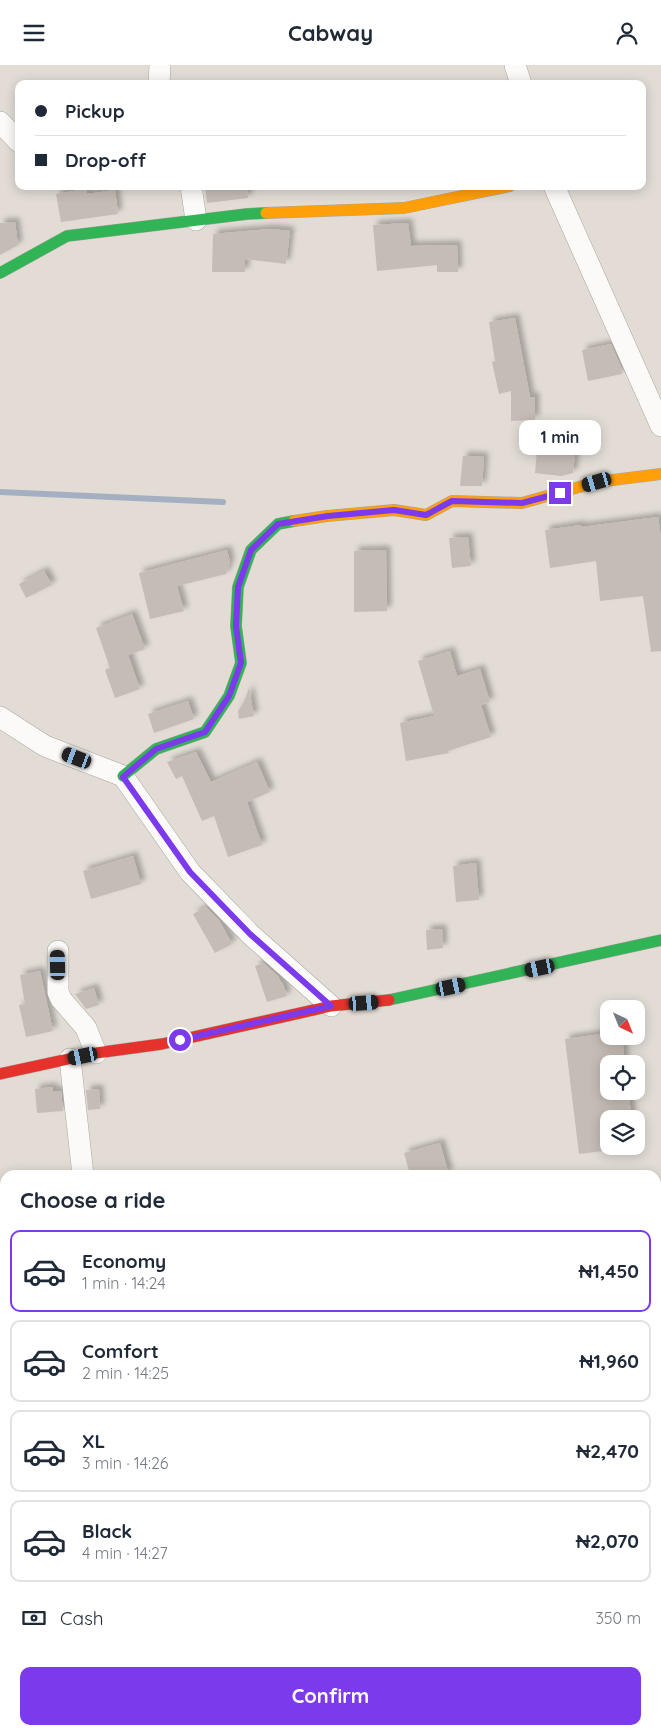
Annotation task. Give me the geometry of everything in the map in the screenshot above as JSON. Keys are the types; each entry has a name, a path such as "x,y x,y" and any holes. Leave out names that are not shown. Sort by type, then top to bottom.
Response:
{"street":[{"path":"158,80 160,65"},
{"path":"515,65 519,80"},
{"path":"0,122 15,138"},
{"path":"192,190 196,220"},
{"path":"0,273 67,236 247,214 404,208 491,190"},
{"path":"556,190 661,426"},
{"path":"123,777 156,749 205,732 229,696 241,663 236,626 238,587 251,550 278,524 328,516 394,510 426,515 452,501 522,503 597,482 661,474"},
{"path":"0,717 45,746 123,777 190,872 250,934 331,1006"},
{"path":"0,1074 96,1053 162,1044 331,1006 380,1002 661,940"},
{"path":"58,951 58,992 61,999 86,1028 96,1053"},
{"path":"70,1059 82,1170"}],"building":[{"path":"80,190 86,190 87,194 115,190 118,214 61,222 56,194"},
{"path":"205,190 247,190 248,198 207,203"},
{"path":"15,222 18,245 0,255 0,223"},
{"path":"408,223 411,246 457,245 458,272 437,272 437,265 377,271 373,225"},
{"path":"271,229 290,231 286,264 245,259 245,272 212,272 213,234"},
{"path":"515,318 530,397 535,397 535,420 511,421 511,391 499,394 492,362 495,361 489,322"},
{"path":"611,344 622,374 588,381 582,350"},
{"path":"538,439 576,442 573,473 561,476 535,473"},
{"path":"463,456 484,457 482,486 460,486"},
{"path":"658,517 661,538 661,651 651,652 643,596 600,601 596,561 550,568 545,530"},
{"path":"468,537 471,566 452,568 449,538"},
{"path":"227,550 230,562 226,574 177,586 184,611 150,619 139,573"},
{"path":"386,550 387,611 354,612 354,551"},
{"path":"44,571 52,585 26,598 19,584"},
{"path":"132,614 145,649 128,655 140,689 115,698 105,670 110,668 96,628"},
{"path":"450,651 457,676 480,669 490,702 481,705 491,737 448,751 449,753 406,761 400,723 434,716 418,661"},
{"path":"249,688 254,716 239,719 238,711 244,702"},
{"path":"188,701 194,719 154,733 148,714"},
{"path":"196,752 211,782 257,762 270,792 247,802 262,845 228,857 214,816 202,821 182,776 176,779 167,762"},
{"path":"133,856 141,884 91,899 83,871"},
{"path":"476,863 479,900 456,902 453,866"},
{"path":"206,907 219,920 232,944 215,953 193,914"},
{"path":"442,929 443,948 427,950 426,930"},
{"path":"263,963 278,976 287,996 267,1002 255,966"},
{"path":"40,971 53,1031 26,1037 19,1005 25,1004 20,975"},
{"path":"94,988 99,1005 86,1009 75,994"},
{"path":"600,1034 600,1045 623,1045 624,1055 600,1055 600,1100 629,1100 631,1110 600,1110 600,1151 579,1154 565,1039"},
{"path":"53,1087 53,1091 61,1091 63,1111 37,1113 35,1089"},
{"path":"99,1089 100,1109 88,1110 86,1090"},
{"path":"440,1143 448,1170 409,1170 404,1153"}],"waterway":[{"path":"0,492 223,502"}],"traffic: fast":[{"path":"0,273 67,236 266,213"},
{"path":"123,776 156,749 205,732 229,696 241,663 236,626 238,587 251,550 278,524 294,521"},
{"path":"389,1000 661,940"}],"traffic: slow":[{"path":"266,213 404,208 491,190"},
{"path":"294,521 394,510 426,515 452,501 522,503 597,482 661,474"}],"traffic: jam":[{"path":"0,1074 96,1053 162,1044 331,1006 389,1000"}],"route":[{"path":"180,1040 331,1006 250,934 190,872 123,777 156,749 205,732 229,696 241,663 236,626 238,587 251,550 278,524 328,516 394,510 426,515 452,501 522,503 560,493"}]}
